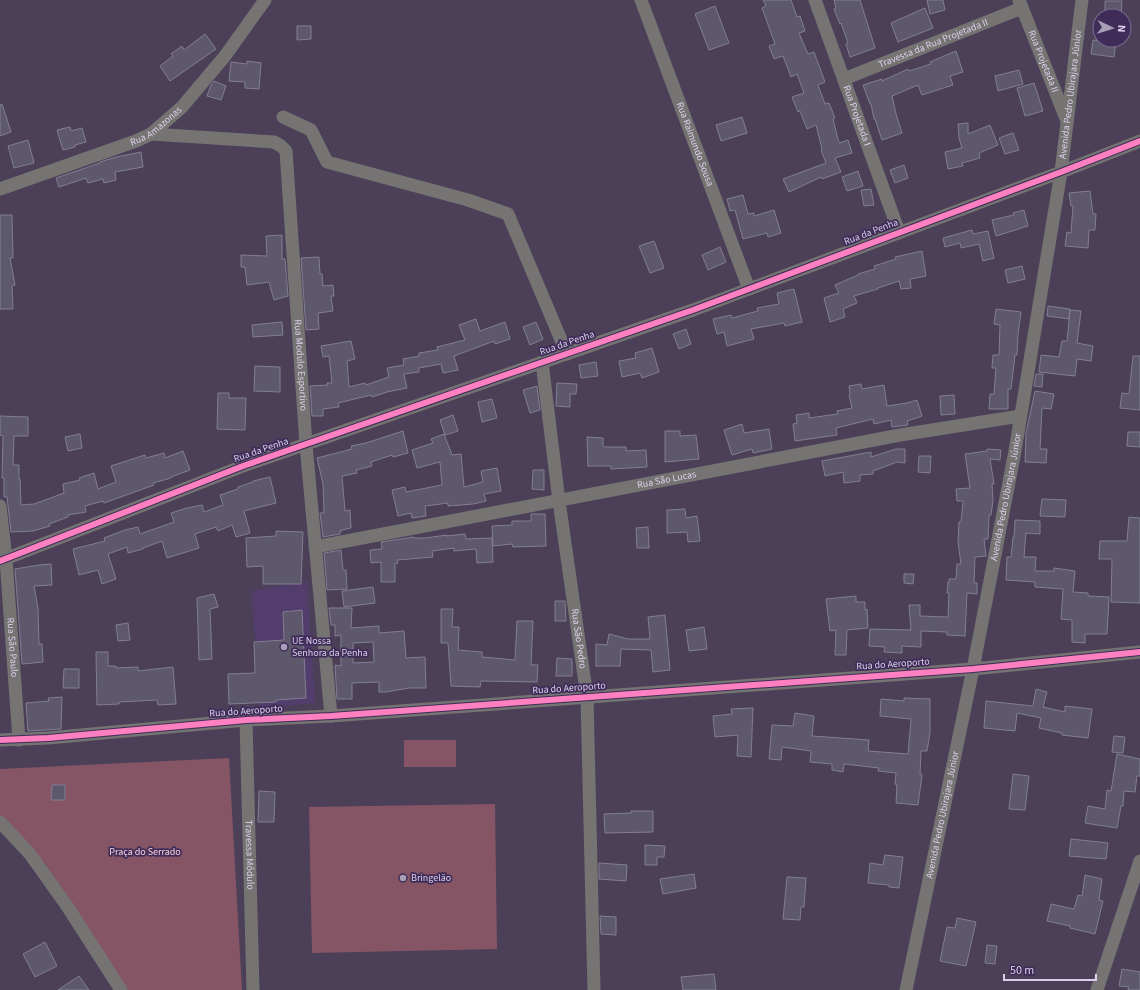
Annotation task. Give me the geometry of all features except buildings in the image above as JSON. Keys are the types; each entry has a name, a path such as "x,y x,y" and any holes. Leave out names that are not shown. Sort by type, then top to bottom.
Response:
{"street":[{"name":"Rua Amazonas","path":"0,189 136,141 151,134 182,107 203,84 265,0"},
{"name":"Rua Raimundo Sousa","path":"642,0 749,289"},
{"name":"Rua Projetada I","path":"814,0 899,232"},
{"name":"Avenida Pedro Ubirajara Júnior","path":"906,990 973,669 1015,451 1061,172 1082,0"},
{"name":"Travessa da Rua Projetada II","path":"844,79 1021,4"},
{"name":"Rua Projetada II","path":"1021,4 1067,123"},
{"path":"283,117 311,130 327,162 468,200 508,214 567,354"},
{"name":"Rua Modulo Esportivo","path":"151,134 274,142 286,151 306,445 331,716"},
{"name":"Rua da Penha","path":"3,560 203,482 749,289 1061,172 1140,140"},
{"name":"Rua São Pedro","path":"542,362 559,501 587,697 594,990"},
{"name":"Rua São Lucas","path":"315,546 559,501 900,435 1020,416"},
{"name":"Rua São Paulo","path":"0,506 3,560 19,740"},
{"name":"Rua do Aeroporto","path":"0,740 19,740 246,720 331,716 973,669 1140,652"},
{"name":"Travessa Módulo","path":"246,720 253,990"},
{"path":"0,822 30,854 67,906 121,990"},
{"path":"1097,990 1140,861"}],"shaded area":[{"name":"UE Nossa Senhora da Penha","path":"307,582 315,703 261,708 251,591"}],"green space":[{"path":"404,740 456,740 456,767 404,767"},
{"name":"Praça do Serrado","path":"229,758 242,990 127,990 44,862 0,816 0,769"},
{"name":"Bringelão","path":"495,804 497,949 312,953 309,807"}],"cycle path":[{"path":"0,561 243,466 693,310 1140,141"},
{"path":"0,740 48,738 246,720 331,716 973,669 1140,652"}],"place":[{"name":"UE Nossa Senhora da Penha","path":"284,647"},
{"name":"Bringelão","path":"403,878"}]}
